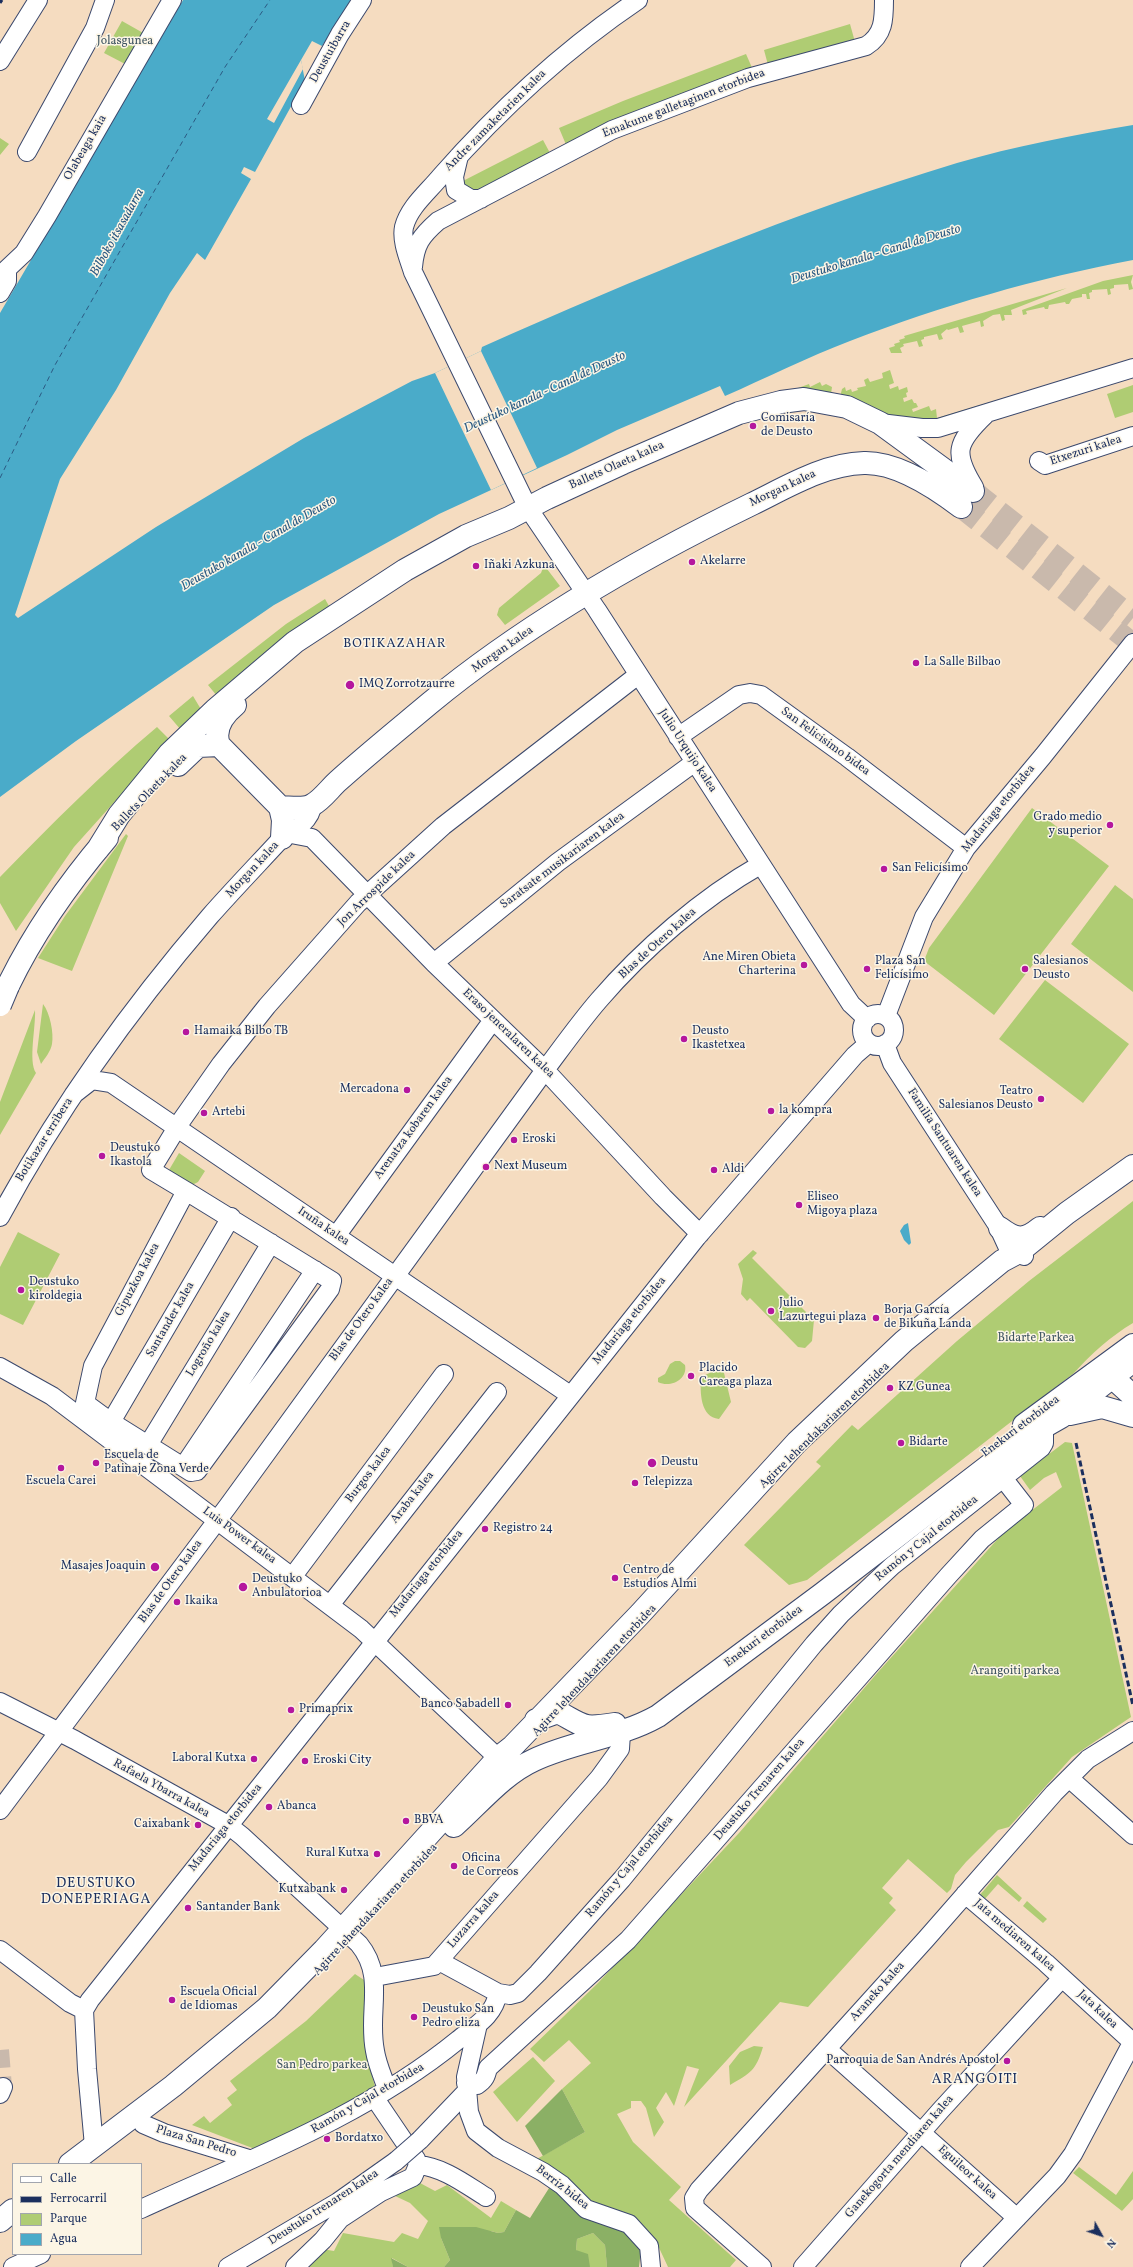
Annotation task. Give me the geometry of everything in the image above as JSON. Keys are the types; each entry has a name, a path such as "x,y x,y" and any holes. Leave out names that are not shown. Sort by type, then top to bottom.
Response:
{"main road":[{"name":"Ballets Olaeta kalea","path":"98,849 119,815 146,780 178,745 253,676 295,642 315,631 405,570 466,536 509,518 690,434 739,413 763,406 804,399 823,401 847,407 880,423 932,461 969,495"},
{"name":"Morgan kalea","path":"312,810 338,780 450,688 548,618 586,594 711,524 794,484 822,471 845,464 866,463 886,467 922,481 939,490 969,495"},
{"name":"Ballets Olaeta kalea","path":"4,996 20,962 64,891 98,849 191,750 207,744 219,745 217,732 220,723 229,710 301,650 315,631"},
{"path":"219,745 280,807 286,836"},
{"path":"280,807 312,810"},
{"name":"Agirre lehendakariaren etorbidea","path":"72,2163 92,2155 143,2124 275,2016 498,1758 512,1747 536,1720 640,1614 797,1442 904,1341 1009,1248 1067,1213 1133,1166"},
{"name":"Agirre lehendakariaren etorbidea","path":"1009,1248 1133,1177"},
{"name":"Agirre lehendakariaren etorbidea","path":"92,2155 261,2012 348,1933 454,1826 472,1802 558,1712 801,1446 907,1347 992,1276 1009,1248 1013,1237 1025,1238 1050,1221 1067,1213"},
{"path":"1104,1374 1133,1346"},
{"path":"1104,1374 1133,1361"},
{"path":"1104,1374 1133,1396"},
{"name":"Enekuri etorbidea","path":"558,1712 583,1727 590,1728 615,1724 641,1714 816,1585 1069,1391 1104,1374"},
{"name":"Enekuri etorbidea","path":"454,1826 520,1766 565,1748 621,1733 637,1727 658,1716 822,1594 991,1464 1052,1422 1104,1374"},
{"path":"1052,1422 1048,1416 1063,1404 1069,1391"},
{"name":"Enekuri etorbidea","path":"1052,1422 1102,1407 1133,1416"},
{"path":"536,1720 558,1712"},
{"path":"0,2220 12,2211"},
{"path":"0,2236 12,2227"}],"street":[{"path":"0,61 38,0"},
{"path":"26,152 95,28 105,0"},
{"name":"Olabeaga kaia","path":"0,293 7,281 3,265 24,253 172,0"},
{"name":"Deustuibarra","path":"301,105 336,40 362,0"},
{"name":"Andre zamaketarien kalea","path":"457,362 413,272 404,240 404,229 408,217 460,155 537,78 600,27 638,0"},
{"name":"Emakume galletaginen etorbidea","path":"413,272 415,250 421,237 438,221 482,199 586,142 655,112 748,78 866,46 874,41 884,23 884,0"},
{"path":"460,155 454,177 456,190 471,199 482,199"},
{"name":"Julio Urquijo kalea","path":"457,362 513,480 528,508 586,594 851,1004 867,1019"},
{"path":"880,423 922,428 938,428 986,415 1133,368"},
{"path":"969,495 959,454 963,442 970,430 986,415"},
{"name":"Etxezuri kalea","path":"1039,462 1045,465 1133,436"},
{"name":"Madariaga etorbidea","path":"886,1016 924,917 966,848 1043,756 1133,643"},
{"name":"Jon Arrospide kalea","path":"186,1191 151,1170 178,1127 222,1064 267,1006 368,894 442,826 638,675"},
{"name":"San Felicisimo bidea","path":"678,737 739,695 750,693 761,695 847,757 966,848"},
{"name":"Saratsate musikariaren kalea","path":"434,963 558,862 695,762"},
{"path":"286,836 312,838 312,810"},
{"name":"Morgan kalea","path":"93,1066 210,917 312,810"},
{"name":"Eraso jeneralaren kalea","path":"312,838 434,963 545,1070 663,1197 700,1234"},
{"name":"Blas de Otero kalea","path":"0,1810 217,1520 395,1274 599,999 642,954 703,903 741,876 760,865"},
{"path":"876,1014 886,1016 892,1023 894,1033 889,1041 877,1044 862,1032 867,1019 876,1014"},
{"name":"Arenatza kobaren kalea","path":"336,1236 493,1020"},
{"name":"Madariaga etorbidea","path":"84,2010 228,1825 700,1234 855,1055 877,1044"},
{"name":"Familia Santuaren kalea","path":"877,1044 892,1063 1009,1248"},
{"name":"Botikazar erribera","path":"0,1217 47,1133 93,1066"},
{"name":"Iruña kalea","path":"74,1094 92,1080 112,1083 336,1236 395,1274 570,1395"},
{"name":"Gipuzkoa kalea","path":"186,1191 231,1217 332,1281 325,1296 197,1471 191,1472 111,1422 85,1403 93,1366 186,1191"},
{"name":"Santander kalea","path":"111,1422 231,1217"},
{"name":"Logroño kalea","path":"148,1445 271,1243"},
{"name":"Luis Power kalea","path":"0,1367 52,1396 330,1605 375,1641 498,1758"},
{"name":"Burgos kalea","path":"293,1576 444,1374"},
{"name":"Araba kalea","path":"330,1605 497,1392"},
{"name":"Ramón y Cajal etorbidea","path":"142,2209 249,2159 302,2137 424,2068 478,2024 496,2007 498,1993 510,1995 518,1993 622,1879 809,1650 841,1614 892,1566 1041,1448 1052,1422"},
{"name":"Deustuko Trenaren kalea","path":"466,2087 477,2085 482,2082 486,2078 488,2068 628,1940 948,1576 982,1539 1024,1505 1003,1478"},
{"name":"Rafaela Ybarra kalea","path":"0,1702 228,1825 348,1933 366,1952 375,1977"},
{"name":"Araneko kalea","path":"762,2267 695,2208 694,2198 699,2190 1069,1778 1088,1759 1133,1731"},
{"name":"Luzarra kalea","path":"375,1977 434,1966 599,1778 620,1749 621,1733"},
{"path":"1069,1778 1133,1835"},
{"name":"Jata mediaren kalea","path":"965,1894 1062,1978"},
{"path":"0,1950 70,2003 84,2010 92,2155"},
{"path":"439,1961 498,1993"},
{"path":"295,2267 323,2240 359,2197 381,2192 414,2177 417,2172 418,2165 380,2093 372,2014 375,1977"},
{"name":"Jata kalea","path":"1062,1978 1133,2041"},
{"name":"Ganekogorta mendiaren kalea","path":"803,2267 922,2132 1062,1978"},
{"path":"466,2087 478,2024"},
{"path":"970,2267 1057,2176 1073,2154 1133,2041"},
{"name":"Eguileor kalea","path":"827,2049 1017,2218"},
{"name":"Deustuko trenaren kalea","path":"228,2267 359,2197 420,2140 466,2087"},
{"name":"Berriz bidea","path":"466,2087 469,2112 476,2131 498,2148 543,2172 562,2185 586,2209 629,2224 649,2246 651,2267"},
{"name":"Plaza San Pedro","path":"143,2124 164,2133 249,2159"},
{"path":"418,2165 431,2166 444,2172 486,2197"},
{"path":"13,2267 39,2255"}],"green space":[{"name":"Jolasgunea","path":"122,21 145,34 127,65 104,53"},
{"path":"850,24 855,42 768,65 764,50"},
{"path":"746,54 753,70 567,147 559,128 623,101"},
{"path":"0,138 9,144 0,155"},
{"path":"543,140 550,153 470,195 459,183"},
{"path":"1133,275 1131,282 1133,289 1129,290 1128,284 1114,285 1114,288 1110,289 1111,294 1108,295 1107,289 1092,290 1092,292 1089,293 1090,299 1087,299 1086,294 1082,294 1082,297 1072,299 1069,304 1066,304 1065,302 1049,305 1048,309 1045,309 1044,307 1026,311 1027,314 1023,315 1022,310 1103,281"},
{"path":"1067,288 1011,310 1012,315 1004,315 1005,320 1002,321 1000,314 993,315 983,321 984,326 981,327 980,321 962,326 964,332 960,333 958,327 947,329 941,334 943,339 939,340 937,334 924,337 924,339 921,340 923,346 919,347 917,341 903,344 904,346 900,348 902,353 891,353 889,348 900,342 899,340 905,338 904,336"},
{"path":"890,370 894,383 889,385 890,389 898,386 899,390 907,387 907,397 903,398 904,402 912,399 914,403 916,403 918,407 912,409 913,412 929,406 931,411 936,409 937,418 1010,396 1011,398 933,421 902,421 840,397 842,389 845,387 846,391 851,389 852,392 858,390 857,388 866,386 864,380 868,378 870,382 883,378 882,373"},
{"path":"820,382 822,386 826,384 832,387 831,394 779,395 809,384 810,387"},
{"path":"1133,385 1133,412 1115,418 1107,394"},
{"path":"544,565 560,586 505,625 497,615 499,608 541,573"},
{"path":"325,599 329,606 221,695 217,696 208,685 286,624"},
{"path":"193,696 202,711 181,730 169,716"},
{"path":"157,727 170,740 74,847 16,931 0,903 0,877 96,781"},
{"path":"1032,808 1109,866 994,1015 924,961 929,948"},
{"path":"126,834 128,836 72,971 38,958 65,916"},
{"path":"1115,885 1133,899 1133,992 1071,944"},
{"path":"1045,980 1129,1044 1083,1103 999,1039"},
{"path":"43,1004 52,1029 52,1044 48,1054 41,1064 37,1052"},
{"path":"35,1010 32,1052 36,1073 0,1135 0,1102"},
{"path":"179,1153 205,1171 198,1182 192,1185 169,1170"},
{"name":"Bidarte Parkea","path":"1133,1201 1133,1323 1102,1346 1074,1373 807,1580 789,1585 744,1545 821,1466 816,1462 852,1425 858,1430 957,1341 1029,1281"},
{"name":"Deustuko kiroldegia","path":"18,1232 60,1254 23,1325 0,1314 0,1267"},
{"path":"753,1250 757,1253 752,1258 814,1320 812,1341 805,1348 798,1347 750,1298 747,1301 741,1294 743,1279 738,1264"},
{"path":"675,1361 680,1361 685,1365 684,1375 681,1379 668,1384 658,1382 658,1378 665,1374 670,1364"},
{"path":"720,1368 724,1373 731,1402 719,1419 708,1414 702,1403 701,1377"},
{"name":"Arangoiti parkea","path":"1065,1442 1072,1443 1131,1717 1072,1757 1009,1827 998,1830 966,1862 955,1875 951,1889 947,1893 908,1859 882,1888 893,1898 889,1903 896,1910 808,2007 780,2002 684,2107 699,2069 687,2066 674,2106 666,2092 656,2108 664,2122 654,2137 646,2108 641,2101 631,2101 631,2108 617,2114 633,2142 681,2187 669,2200 736,2260 730,2267 668,2267 654,2237 638,2220 624,2212 594,2205 535,2160 585,2132 562,2089 591,2063 569,2040 544,2062 530,2049 598,1983 739,1833 879,1671 1004,1532 1062,1487 1056,1472 1044,1478 1030,1490 1020,1476"},
{"path":"997,1875 1022,1898 1019,1902 998,1884 984,1900 979,1896"},
{"path":"1027,1901 1047,1919 1043,1923 1023,1906"},
{"name":"San Pedro parkea","path":"355,1974 370,1984 365,2025 369,2063 376,2090 255,2149 192,2125 204,2116 210,2123 232,2105 227,2098 237,2090 230,2081 306,2021"},
{"path":"754,2046 763,2047 755,2066 748,2074 730,2085 729,2066 740,2052"},
{"path":"533,2057 555,2081 517,2122 493,2092"},
{"path":"562,2089 585,2132 543,2156 525,2126"},
{"path":"1079,2167 1116,2195 1133,2171 1133,2199 1122,2211 1073,2173"},
{"path":"420,2183 435,2191 447,2185 491,2218 501,2201 516,2210 504,2232 498,2233 491,2231 441,2238 450,2260 444,2267 408,2267 392,2258 393,2267 304,2267 322,2249 334,2251 343,2233 394,2242 402,2233 418,2239 428,2221 410,2203 393,2195"},
{"path":"551,2185 624,2229 641,2249 639,2267 607,2267 605,2245 593,2233 577,2239 576,2250 588,2254 590,2267 444,2267 450,2260 441,2238 439,2227 476,2227 498,2233 504,2232 516,2210 530,2218"},
{"path":"593,2233 605,2245 607,2267 590,2267 576,2250 577,2239"},
{"path":"391,2258 408,2267 393,2267"}],"water":[{"path":"183,0 353,0 322,46 312,41 301,60 305,81 255,172 244,167 241,173 251,179 205,260 197,253 170,293 116,390 60,479 15,615 18,618 156,527 304,438 412,381 435,373 481,351 482,347 658,271 776,225 896,182 1001,151 1133,125 1133,260 1025,284 919,316 834,347 725,396 720,386 617,430 567,455 439,514 274,605 76,741 0,797 0,313"},
{"path":"908,1223 911,1243 909,1245 904,1240 900,1231 904,1225"}],"pier":[{"path":"301,60 303,69 274,123 267,119"},
{"path":"481,351 537,468 491,490 435,373"}],"ferry route":[{"path":"0,478 55,365 225,67 270,0"}],"tunnel":[{"path":"974,487 986,501"},
{"path":"973,491 1133,618"},
{"path":"961,507 1133,644"},
{"path":"0,2050 3,2087"}],"railway":[{"path":"1076,1443 1133,1706"}],"place":[{"name":"Comisaría de Deusto","path":"753,426"},
{"name":"Akelarre","path":"692,562"},
{"name":"Iñaki Azkuna","path":"476,566"},
{"name":"La Salle Bilbao","path":"916,663"},
{"name":"IMQ Zorrotzaurre","path":"350,685"},
{"name":"Grado medio y superior","path":"1110,825"},
{"name":"San Felicísimo","path":"884,869"},
{"name":"Ane Miren Obieta Charterina","path":"804,965"},
{"name":"Plaza San Felicísimo","path":"867,969"},
{"name":"Salesianos Deusto","path":"1025,969"},
{"name":"Hamaika Bilbo TB","path":"186,1032"},
{"name":"Deusto Ikastetxea","path":"684,1039"},
{"name":"Mercadona","path":"407,1090"},
{"name":"Teatro Salesianos Deusto","path":"1041,1099"},
{"name":"la kompra","path":"771,1111"},
{"name":"Artebi","path":"204,1113"},
{"name":"Eroski","path":"514,1140"},
{"name":"Deustuko Ikastola","path":"102,1156"},
{"name":"Next Museum","path":"486,1167"},
{"name":"Aldi","path":"714,1170"},
{"name":"Eliseo Migoya plaza","path":"799,1205"},
{"name":"Deustuko kiroldegia","path":"21,1290"},
{"name":"Julio Lazurtegui plaza","path":"771,1311"},
{"name":"Borja García de Bikuña Landa","path":"876,1318"},
{"name":"Placido Careaga plaza","path":"691,1376"},
{"name":"KZ Gunea","path":"890,1388"},
{"name":"Bidarte","path":"901,1443"},
{"name":"Escuela de Patinaje Zona Verde","path":"96,1463"},
{"name":"Deustu","path":"652,1463"},
{"name":"Escuela Carei","path":"61,1468"},
{"name":"Telepizza","path":"635,1483"},
{"name":"Registro 24","path":"485,1529"},
{"name":"Masajes Joaquin","path":"155,1567"},
{"name":"Centro de Estudios Almi","path":"615,1578"},
{"name":"Deustuko Anbulatorioa","path":"243,1587"},
{"name":"Ikaika","path":"177,1602"},
{"name":"Banco Sabadell","path":"508,1705"},
{"name":"Primaprix","path":"291,1710"},
{"name":"Laboral Kutxa","path":"254,1759"},
{"name":"Eroski City","path":"305,1761"},
{"name":"Abanca","path":"269,1807"},
{"name":"BBVA","path":"406,1821"},
{"name":"Caixabank","path":"198,1825"},
{"name":"Rural Kutxa","path":"377,1854"},
{"name":"Oficina de Correos","path":"454,1866"},
{"name":"Kutxabank","path":"344,1890"},
{"name":"Santander Bank","path":"188,1908"},
{"name":"Escuela Oficial de Idiomas","path":"172,2000"},
{"name":"Deustuko San Pedro eliza","path":"414,2017"},
{"name":"Parroquia de San Andrés Apostol","path":"1007,2061"},
{"name":"Bordatxo","path":"327,2139"}],"district":[{"name":"BOTIKAZAHAR","path":"395,645"},
{"name":"DEUSTUKO DONEPERIAGA","path":"96,1892"},
{"name":"ARANGOITI","path":"975,2080"}],"water label":[{"name":"Bilboko itsasadarra","path":"118,233"},
{"name":"Deustuko kanala - Canal de Deusto","path":"876,255"},
{"name":"Deustuko kanala - Canal de Deusto","path":"545,393"},
{"name":"Deustuko kanala - Canal de Deusto","path":"259,544"}]}
